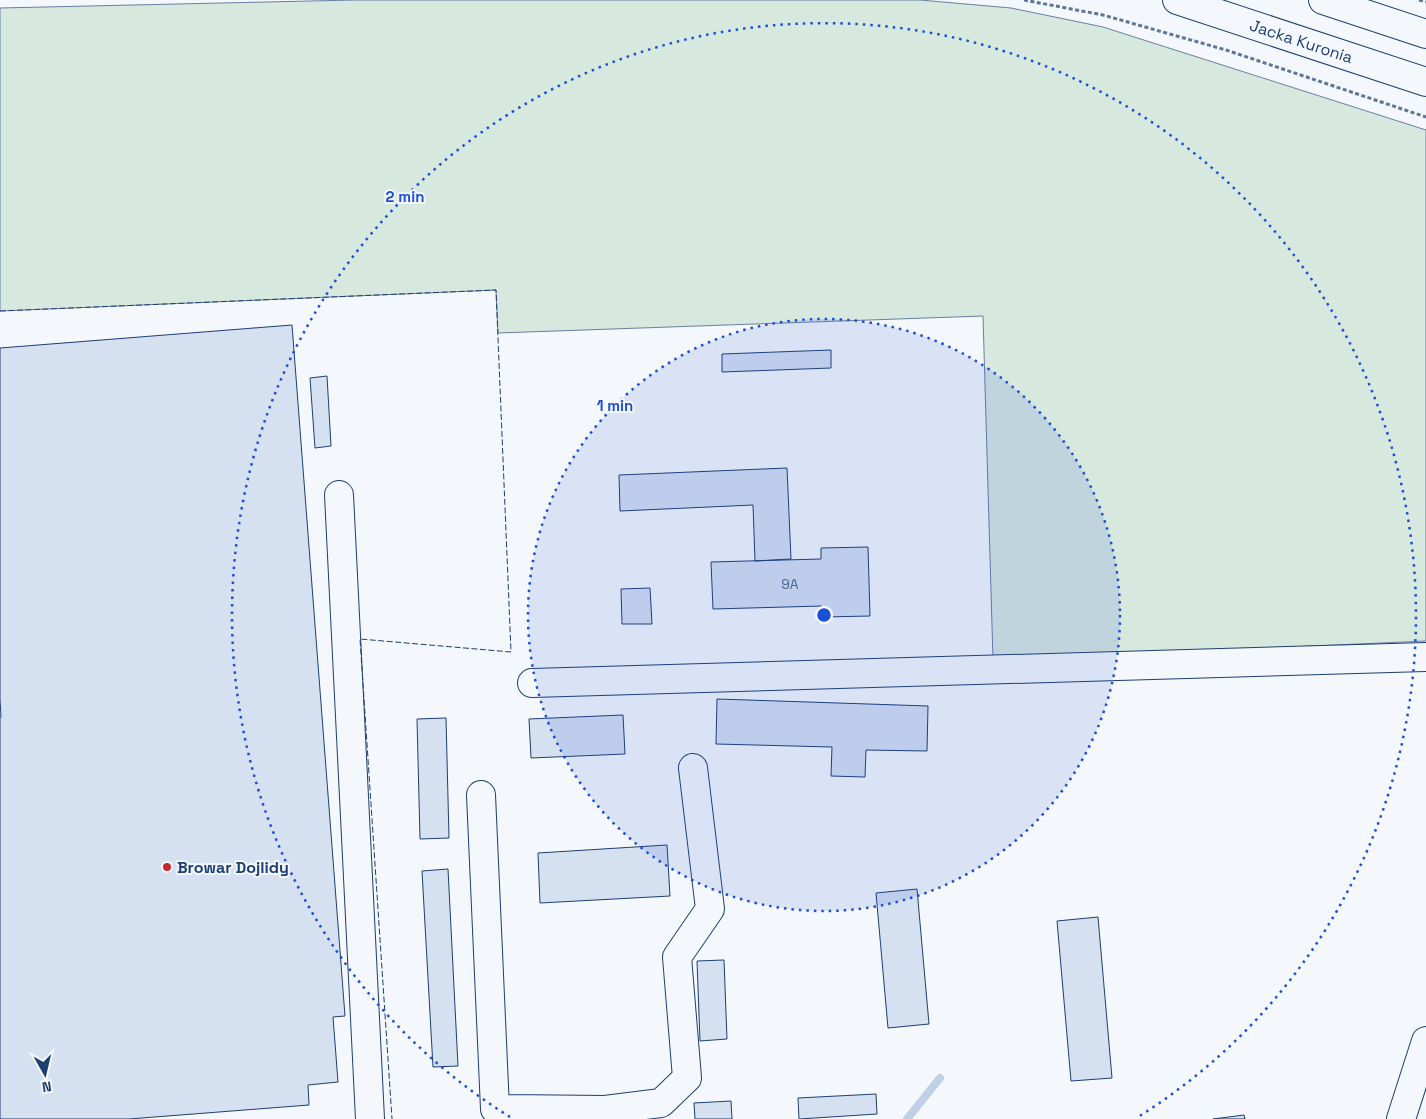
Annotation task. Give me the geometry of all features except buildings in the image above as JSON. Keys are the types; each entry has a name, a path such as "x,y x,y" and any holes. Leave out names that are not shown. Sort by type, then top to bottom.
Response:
{"main road":[{"name":"Jacka Kuronia","path":"1177,0 1426,82"},
{"path":"1323,0 1426,34"},
{"path":"339,495 370,1119"},
{"path":"532,683 1426,657"},
{"path":"481,795 495,1109 606,1114 661,1103 687,1078 677,958 710,909 693,768"},
{"path":"1401,1119 1426,1042"}],"path":[{"path":"1024,0 1103,15 1226,50 1426,117"},
{"path":"1419,0 1426,2"}],"shaded area":[{"path":"355,0 920,0 1011,8 1103,27 1426,130 1426,641 993,660 983,316 498,333 496,290 0,311 0,8"}],"waterway":[{"path":"907,1119 940,1078"}],"fence":[{"path":"0,311 496,290 511,652 360,639 392,1119"}],"place":[{"name":"Browar Dojlidy","path":"167,867"}]}
